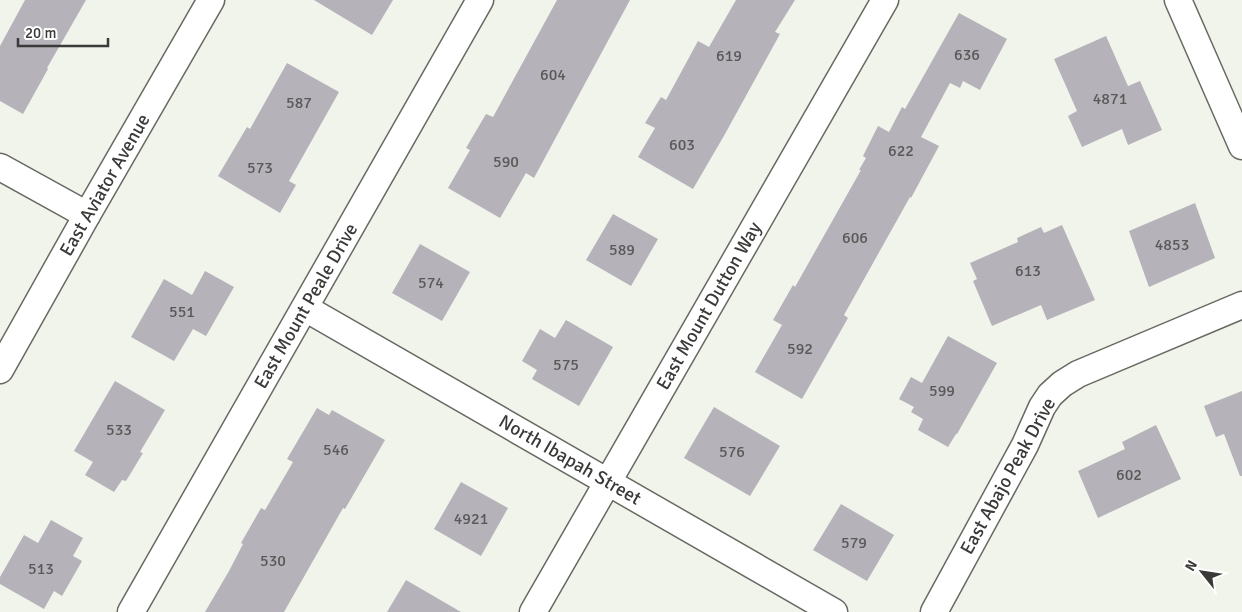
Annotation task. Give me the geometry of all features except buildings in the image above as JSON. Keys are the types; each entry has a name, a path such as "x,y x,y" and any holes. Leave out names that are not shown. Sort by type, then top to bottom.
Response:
{"street":[{"name":"East Aviator Avenue","path":"0,370 211,0"},
{"name":"East Mount Peale Drive","path":"131,612 480,0"},
{"name":"East Mount Dutton Way","path":"534,612 885,0"},
{"path":"1178,0 1242,146"},
{"path":"0,167 87,215"},
{"name":"East Abajo Peak Drive","path":"934,612 1025,445 1042,407 1062,384 1078,374 1242,304"},
{"name":"North Ibapah Street","path":"305,308 834,612"}]}
